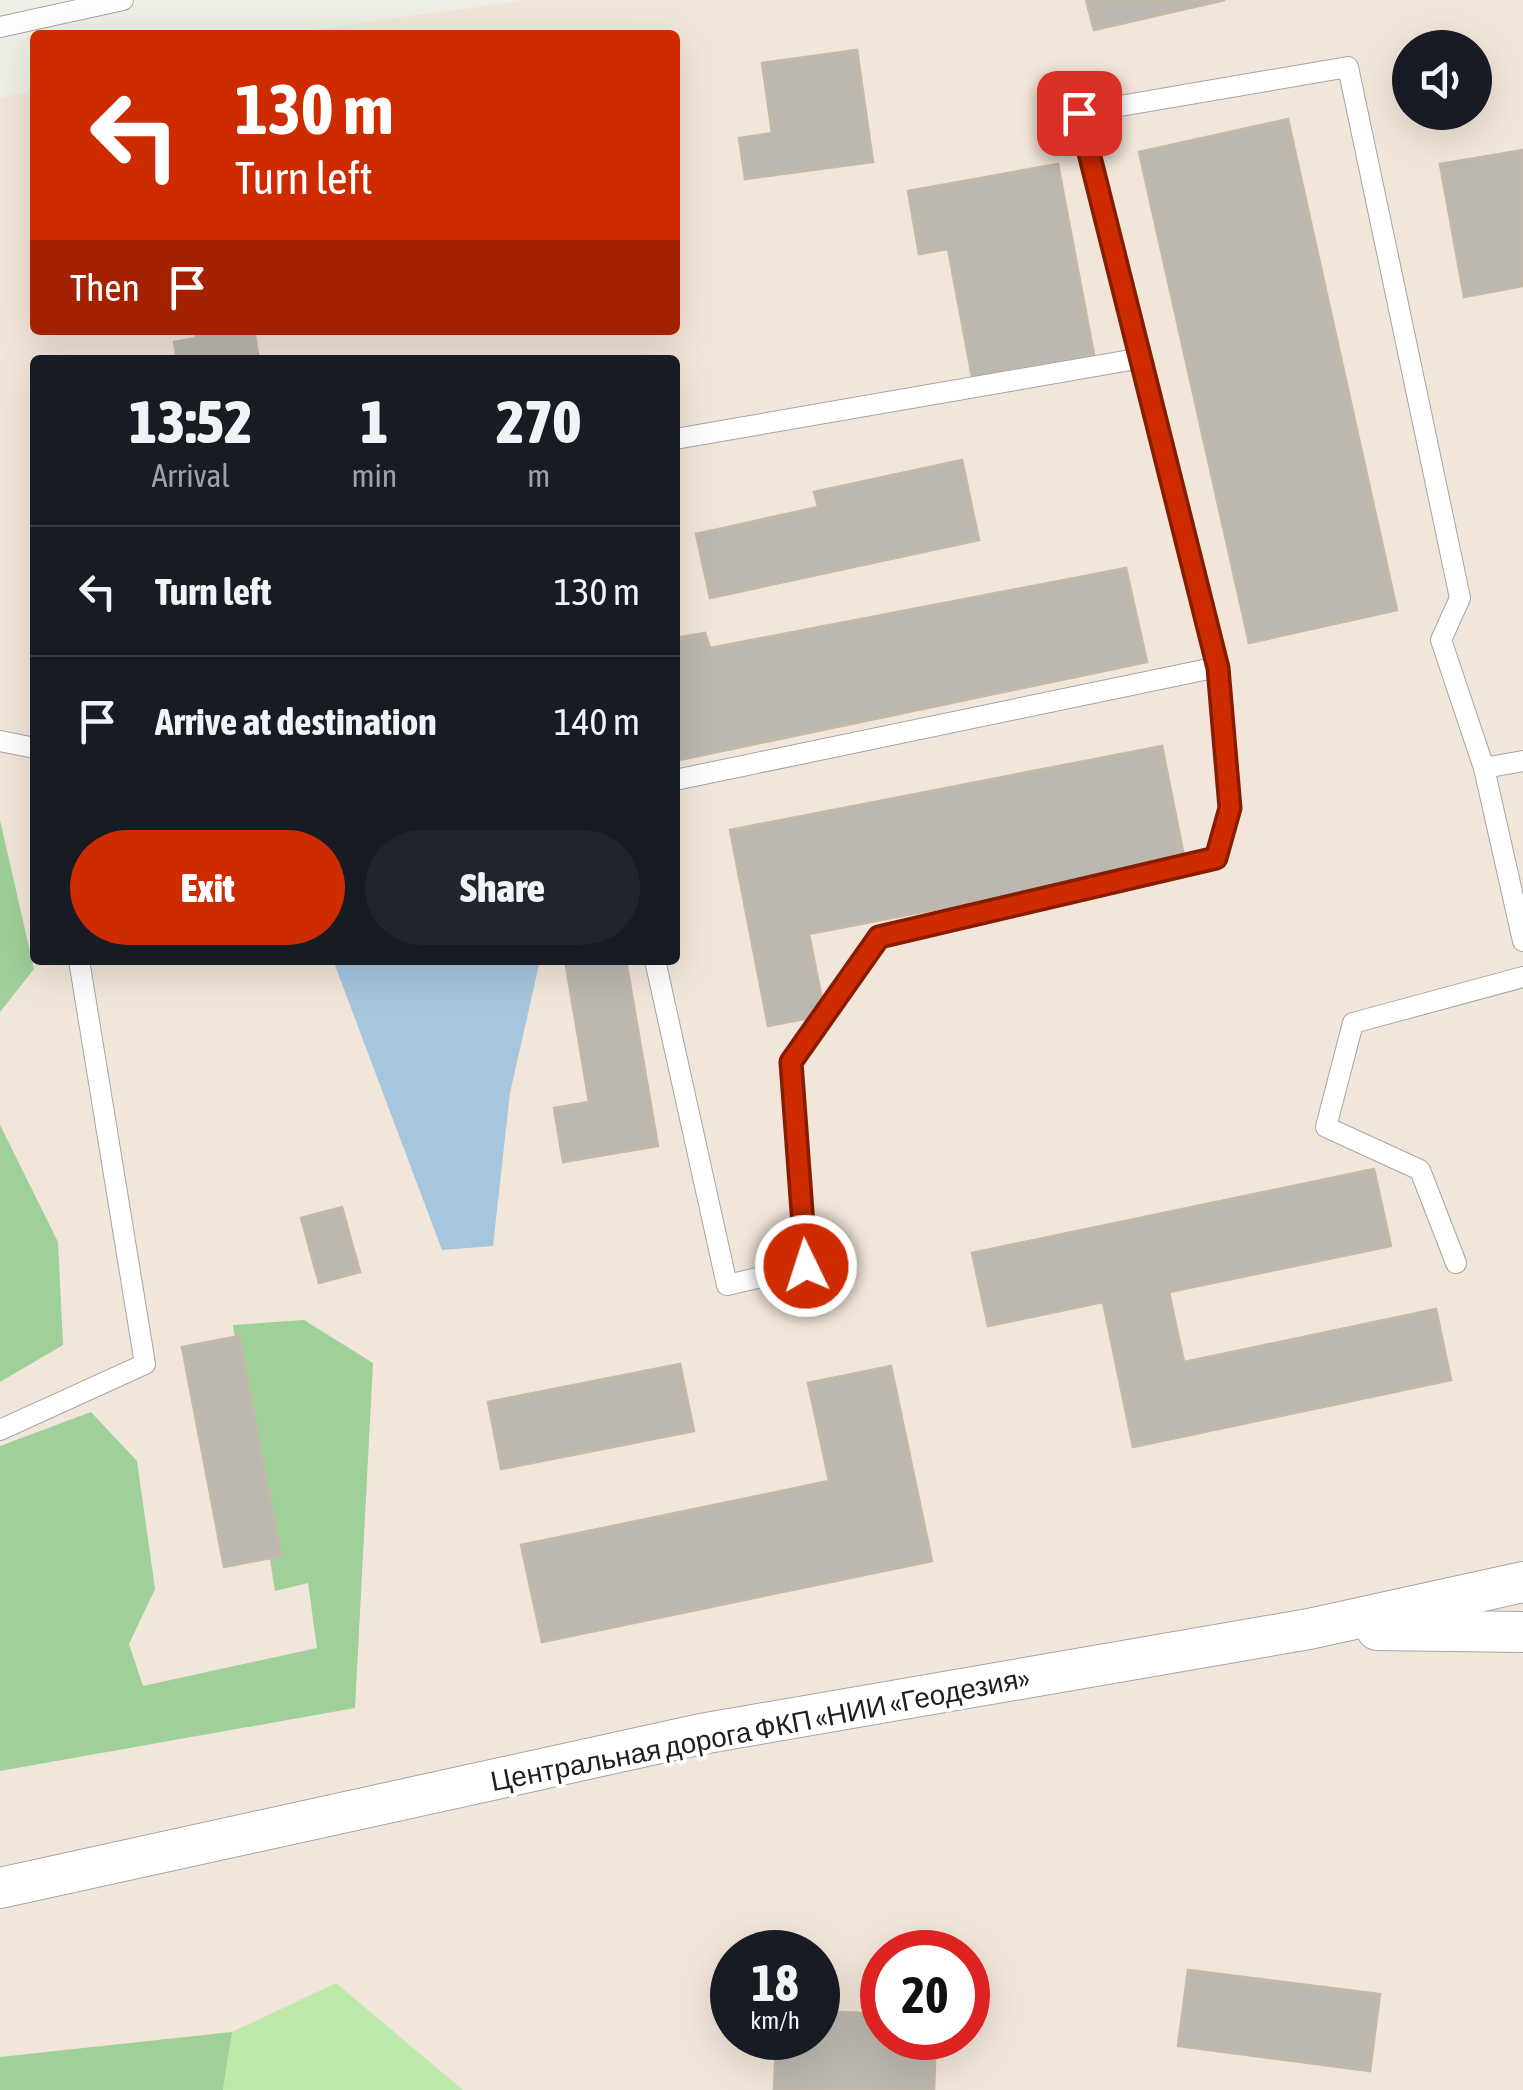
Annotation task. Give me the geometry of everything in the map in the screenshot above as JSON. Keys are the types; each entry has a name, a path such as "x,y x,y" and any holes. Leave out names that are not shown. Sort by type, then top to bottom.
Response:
{"street":[{"name":"Центральная дорога ФКП «НИИ «Геодезия»","path":"0,1888 700,1734 1310,1629 1523,1582"},
{"path":"1310,1629 1523,1632"}],"lane":[{"path":"0,27 123,0"},
{"path":"656,965 727,1285 806,1266 791,1062 879,937 1216,858 1230,808 1218,668 1079,113 1348,67 1460,598 1441,640 1484,768 1523,940"},
{"path":"680,438 1142,358"},
{"path":"680,779 1218,668"},
{"path":"0,741 30,747"},
{"path":"1484,768 1523,762"},
{"path":"0,1430 145,1364 80,965"},
{"path":"1456,1263 1420,1170 1326,1127 1353,1023 1523,978"}],"shaded area":[{"path":"526,0 1523,0 1523,2090 0,2090 0,98 30,91 30,335 680,335 680,30 312,30"}],"green space":[{"path":"0,820 30,965 34,969 0,1012"},
{"path":"0,1125 58,1242 63,1345 0,1382"},
{"path":"304,1320 373,1363 355,1708 0,1771 0,1446 91,1412 137,1461 155,1589 129,1644 143,1686 317,1648 308,1583 275,1591 233,1325"},
{"path":"336,1983 463,2090 223,2090 232,2032"},
{"path":"232,2032 223,2090 0,2090 0,2057"}],"water":[{"path":"335,965 539,965 510,1093 493,1246 442,1250"}],"building":[{"path":"1086,0 1225,0 1094,30"},
{"path":"857,50 873,162 745,179 739,138 772,133 762,63"},
{"path":"1288,119 1397,610 1249,643 1139,152"},
{"path":"1523,150 1523,286 1464,297 1440,164"},
{"path":"1058,164 1094,355 972,377 948,249 919,254 908,191"},
{"path":"195,335 255,335 258,355 176,355 174,342 196,338"},
{"path":"962,460 979,540 710,598 696,534 818,507 814,492"},
{"path":"1126,568 1147,662 680,760 680,637 705,633 710,648"},
{"path":"1162,746 1185,861 809,934 825,1015 768,1026 730,830"},
{"path":"566,965 627,965 658,1146 563,1162 554,1108 589,1102"},
{"path":"1374,1169 1391,1246 1169,1292 1184,1362 1436,1309 1451,1380 1133,1447 1103,1302 988,1326 972,1253"},
{"path":"342,1207 360,1272 319,1283 301,1218"},
{"path":"239,1336 281,1556 224,1567 182,1347"},
{"path":"680,1364 694,1431 501,1469 488,1402"},
{"path":"891,1366 932,1561 542,1642 521,1545 829,1481 808,1383"},
{"path":"1188,1970 1380,1994 1370,2071 1178,2046"},
{"path":"840,2012 860,2013 860,2060 935,2060 934,2090 774,2090 775,2060 840,2060"}],"route":[{"path":"806,1266 791,1062 879,937 1216,858 1230,808 1218,668 1079,113"}]}
